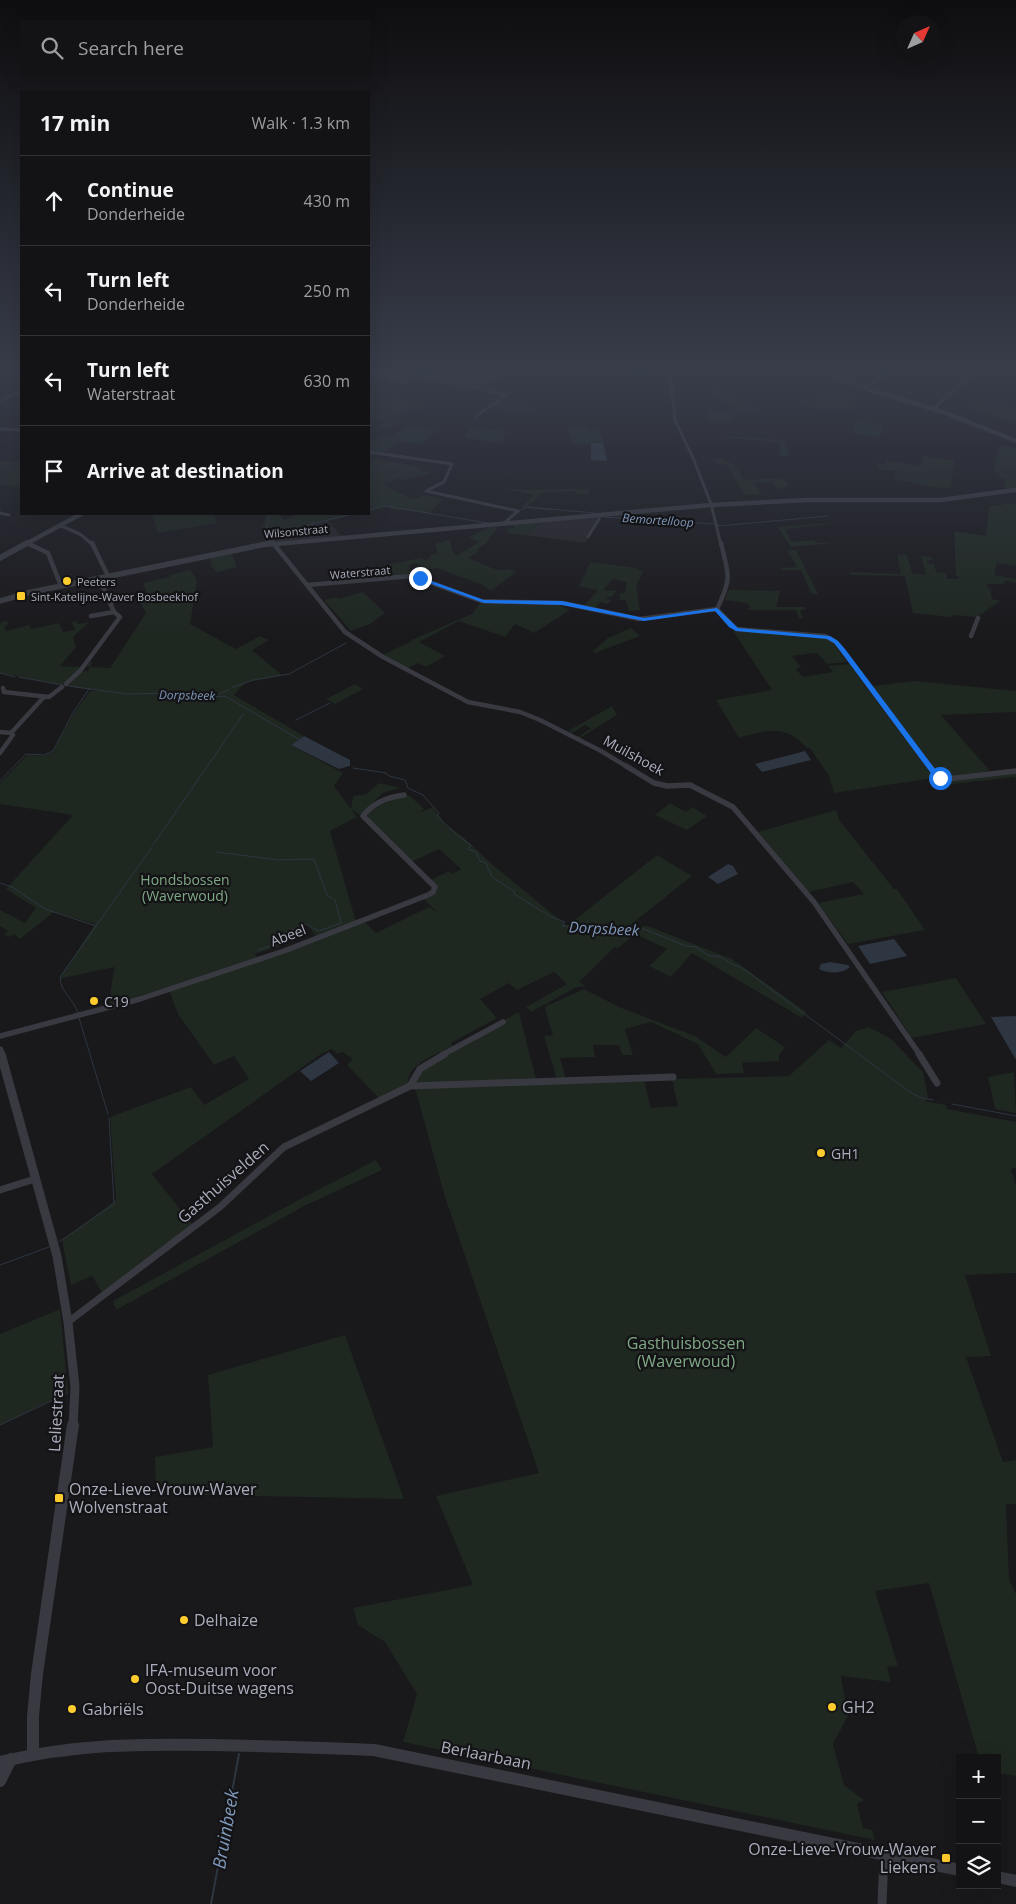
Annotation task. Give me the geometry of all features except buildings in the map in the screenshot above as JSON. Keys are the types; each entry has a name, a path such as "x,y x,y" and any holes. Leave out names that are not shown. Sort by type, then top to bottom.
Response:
{"street":[{"path":"423,460 452,464 444,482 426,491 518,511 504,523"},
{"path":"694,460 711,505 729,580 717,610 731,626 736,629 825,636 836,642 932,771 940,778 946,779 1016,771"},
{"name":"Wilsonstraat","path":"0,601 209,554 273,543 711,505 808,500 941,500 1016,490"},
{"path":"0,513 9,515"},
{"path":"0,558 3,554 79,515"},
{"path":"588,537 599,518 598,515"},
{"path":"59,525 81,533 90,539 108,576"},
{"path":"26,543 48,553 61,586"},
{"name":"Muilshoek","path":"273,543 347,634 380,656 459,698 475,704 530,715 572,735 654,782 667,786 690,785 733,807 814,902 883,1000 933,1074 937,1083"},
{"name":"Waterstraat","path":"307,585 412,576 481,601 562,603 639,619 717,610"},
{"path":"3,688 4,692 49,697 84,667 120,617 114,612 99,578"},
{"path":"110,602 132,597"},
{"path":"91,616 114,612"},
{"path":"971,636 978,618"},
{"path":"0,753 13,735 11,733 44,696"},
{"path":"0,732 11,733"},
{"name":"Abeel","path":"0,1036 140,999 284,951 428,895 433,892 435,886 363,816 367,810 381,802 404,795"},
{"name":"Gasthuisvelden","path":"410,1086 420,1069 428,1063 503,1022"},
{"name":"Leliestraat","path":"0,1050 57,1256 68,1322 75,1387 72,1436 37,1674 33,1716 33,1754"},
{"name":"Gasthuisvelden","path":"68,1322 220,1207 284,1147 410,1086 673,1077"},
{"path":"0,1190 36,1179"},
{"name":"Berlaarbaan","path":"6,1761 33,1754 91,1746 124,1744 310,1746 374,1750 956,1869"},
{"path":"0,1781 6,1761"},
{"path":"882,1904 884,1855"},
{"path":"1001,1878 1016,1881"}],"shaded area":[{"path":"596,516 596,521 585,543 525,535 541,522"},
{"path":"327,519 341,536 272,542 268,536 325,522"}],"green space":[{"path":"370,460 414,465 421,471 429,471 431,473 404,480 397,478 385,485 413,500 424,495 443,499 429,513 392,509 385,506 370,511"},
{"path":"715,460 724,460 726,463 732,462 744,480 783,478 789,486 776,489 772,482 755,483 761,494 745,495 726,464 716,464"},
{"path":"922,460 954,461 951,488 933,487 894,479 897,471 880,470 874,463 885,464 887,461 921,466"},
{"path":"996,460 1016,460 1016,488 1005,490 1005,479 999,478 1000,473 993,472"},
{"path":"0,461 20,462 20,487 0,485"},
{"path":"506,488 525,490 591,489 587,494 575,494 575,491 544,492 527,506 553,509 551,511 521,507 534,495"},
{"path":"1014,503 1016,505 1016,566 997,563 994,575 1016,579 1016,583 1006,580 1003,584 987,584 992,599 1000,601 977,617 952,615 951,617 913,613 905,576 851,575 850,572 901,574 897,554 907,555 912,573 926,575 921,556 932,557 933,560 927,560 929,564 934,564 936,572 946,573 947,579 958,579 958,576 954,574 956,574 954,531 986,536 989,508 987,507"},
{"path":"152,515 214,515 217,523 158,533"},
{"path":"266,515 279,515 284,520 296,515 351,515 264,537 262,530"},
{"path":"541,522 525,535 509,533 506,529 514,528 513,524"},
{"path":"831,523 785,529 792,542 814,540 816,543 831,543 791,547 778,527"},
{"path":"492,526 497,528 486,543 477,550 479,551 468,558 497,570 509,569 516,572 491,591 483,585 437,568 424,570 417,563 409,565 410,575 381,578 371,568 421,558 425,560 431,558 429,556 438,553 435,544 450,540 452,551 456,556 479,542 469,537"},
{"path":"787,550 796,550 818,594 812,594 801,570 782,570 781,568 797,567"},
{"path":"231,551 237,567 217,572 211,566 211,556"},
{"path":"591,562 637,568 637,570 643,571 636,587 640,610 629,611 626,600 621,600 619,594 625,593 627,582 613,579 603,590 616,591 613,596 605,598 611,600 608,604 600,602 596,608 584,606 598,590 579,586"},
{"name":"Hondsbossen (Waverwoud)","path":"190,570 197,580 190,624 236,649 260,636 269,640 252,650 282,675 245,683 234,695 304,736 291,745 343,773 334,786 357,817 330,831 356,922 316,936 307,924 282,935 286,944 255,954 259,961 364,921 376,933 429,907 437,912 424,899 437,891 437,886 431,880 449,871 452,874 461,869 439,849 411,862 368,819 368,814 377,807 409,795 424,809 419,813 433,807 445,824 463,837 493,865 567,926 657,855 692,876 629,926 648,926 732,959 806,1012 802,1018 692,953 671,977 649,966 667,949 635,934 618,948 615,947 579,982 586,986 577,987 531,1012 526,1007 567,984 554,972 517,990 509,983 480,999 497,1018 451,1043 452,1046 424,1060 412,1070 408,1083 379,1098 347,1065 353,1059 342,1052 337,1054 332,1049 321,1054 152,1174 193,1225 103,1294 92,1276 71,1285 62,1240 116,1200 110,1117 191,1087 204,1105 249,1079 234,1056 214,1065 178,1014 168,988 109,1004 114,967 59,979 95,924 54,912 20,939 14,934 9,937 4,934 8,931 0,926 0,910 25,923 36,908 6,889 73,815 0,804 0,783 27,755 43,756 53,752 73,715 90,691 99,691 68,686 83,671 88,671 90,667 110,668 146,613 141,603 152,601 149,596 135,598 134,596 147,593 143,583"},
{"path":"729,590 780,591 776,607 805,607 806,609 800,611 803,618 799,618 796,610 749,610 748,608 751,607 747,603 725,600"},
{"path":"363,592 385,613 370,624 351,631 324,600 336,597 338,599"},
{"path":"480,603 559,605 570,610 534,633 515,624 505,637 459,621 419,642 445,656 426,667 418,663 407,669 382,655 411,640 472,614"},
{"path":"7,621 8,624 4,627 6,631 29,625 31,629 59,623 63,632 75,630 72,622 76,621 78,624 89,622 73,637 76,647 60,666 82,667 62,685 0,673 0,626 1,622"},
{"path":"631,628 640,636 595,653 593,651 608,638"},
{"path":"733,631 822,637 832,641 847,662 827,664 817,653 792,656 801,667 796,669 803,677 833,672 828,666 849,664 934,778 834,793 829,776 810,748 807,748 791,735 783,732 767,731 739,738 716,700 772,690"},
{"path":"90,662 93,662 90,667 86,667"},
{"path":"915,681 1016,691 1016,712 941,715 990,771 947,777 940,775 872,686"},
{"path":"355,684 363,689 335,704 326,699"},
{"path":"612,706 617,715 580,738 573,735 580,736 591,728 585,725 572,733 568,731"},
{"path":"1016,773 1016,779 1014,777 945,785 942,782"},
{"path":"379,783 400,788 383,793 360,815 351,809 353,796 366,794"},
{"path":"670,803 686,812 692,807 707,816 687,830 655,815"},
{"path":"836,810 840,821 894,889 897,889 925,930 848,944 818,903 864,894 853,882 809,892 758,832"},
{"path":"956,978 986,1024 912,1038 882,992"},
{"path":"584,989 619,1007 695,1036 726,1057 756,1028 785,1047 779,1055 779,1061 742,1063 744,1073 716,1074 698,1044 651,1022 625,1029 633,1055 622,1055 619,1045 593,1045 595,1057 560,1058 566,1079 556,1077 544,1036 553,1035 545,1009 546,1006"},
{"path":"519,1012 536,1079 414,1083 417,1072 462,1043"},
{"name":"Gasthuisbossen (Waverwoud)","path":"869,1027 891,1039 923,1072 928,1097 925,1101 946,1105 947,1109 1016,1122 1016,1168 1011,1169 1016,1185 1016,1273 965,1275 991,1356 966,1357 1003,1462 1016,1460 1016,1504 1006,1504 1009,1579 1016,1594 1016,1776 1001,1774 1001,1754 978,1754 929,1583 875,1591 898,1666 887,1667 891,1682 841,1676 848,1716 833,1744 844,1785 864,1800 857,1804 863,1828 872,1830 875,1840 403,1742 417,1694 385,1642 358,1625 353,1608 473,1585 436,1496 539,1473 445,1197 415,1088 644,1081 651,1108 678,1106 672,1079 789,1076 829,1040 841,1048 856,1031"},
{"path":"1014,1072 1016,1113 995,1109 988,1077"},
{"path":"376,1160 382,1170 304,1206 116,1310 113,1301"},
{"path":"60,1309 68,1392 0,1425 0,1334"},
{"path":"345,1335 404,1499 156,1494 155,1457 213,1447 208,1375"}],"water":[{"path":"304,736 350,760 350,766 339,769 291,745"},
{"path":"805,751 811,760 762,772 755,764"},
{"path":"728,864 733,866 738,874 718,884 708,877"},
{"path":"894,939 907,956 870,964 858,946"},
{"path":"830,962 850,967 835,973 819,969 821,964"},
{"path":"1016,1016 1016,1060 991,1017"},
{"path":"329,1052 339,1063 311,1081 300,1071"}],"waterway":[{"name":"Bemortelloop","path":"370,510 386,506 487,523"},
{"name":"Bemortelloop","path":"519,511 527,507 595,513"},
{"name":"Bemortelloop","path":"270,515 266,531 267,535 349,515"},
{"name":"Bemortelloop","path":"718,524 719,526 828,516"},
{"name":"Bemortelloop","path":"604,517 714,524"},
{"path":"231,688 253,680 289,674 346,643"},
{"name":"Dorpsbeek","path":"0,673 15,677"},
{"name":"Dorpsbeek","path":"19,677 62,685"},
{"name":"Dorpsbeek","path":"68,686 127,694 173,693 213,697 225,696 300,740"},
{"path":"0,781 26,754 44,755 53,751 73,713 89,689"},
{"name":"Dorpsbeek","path":"213,696 229,690"},
{"path":"296,720 330,703"},
{"path":"153,845 244,713"},
{"name":"Dorpsbeek","path":"353,768 386,773 389,776 405,780 408,788 423,795 439,813 437,816 471,845 468,849 476,852 480,861 486,863 492,877 515,892 514,894 551,917 565,922 562,926 602,927 608,931 631,927 641,928 686,946 696,947 709,956 722,958 741,967 910,1092 921,1098 933,1100"},
{"path":"78,1013 62,987 60,977 152,847"},
{"path":"217,852 278,860 314,859 327,895 335,900 341,923 319,931 305,924 284,933 277,944 258,950"},
{"path":"0,883 12,887 45,909 96,926"},
{"path":"79,1018 108,1114"},
{"name":"Dorpsbeek","path":"952,1104 1016,1116"},
{"path":"59,1242 114,1204 109,1118"},
{"path":"0,1265 49,1247"},
{"path":"0,1425 68,1393"},
{"name":"Bruinbeek","path":"211,1904 239,1754"}],"place":[{"name":"Peeters","path":"67,581"},
{"name":"Sint-Katelijne-Waver Bosbeekhof","path":"21,596"},
{"name":"C19","path":"94,1001"},
{"name":"GH1","path":"821,1153"},
{"name":"Onze-Lieve-Vrouw-Waver Wolvenstraat","path":"59,1498"},
{"name":"Delhaize","path":"184,1620"},
{"name":"IFA-museum voor Oost-Duitse wagens","path":"135,1679"},
{"name":"GH2","path":"832,1707"},
{"name":"Gabriëls","path":"72,1709"},
{"name":"Onze-Lieve-Vrouw-Waver Liekens","path":"946,1858"}],"route":[{"path":"420,578 484,602 540,601 562,603 644,620 717,610 736,629 828,637 843,650 932,771 940,778"}]}
